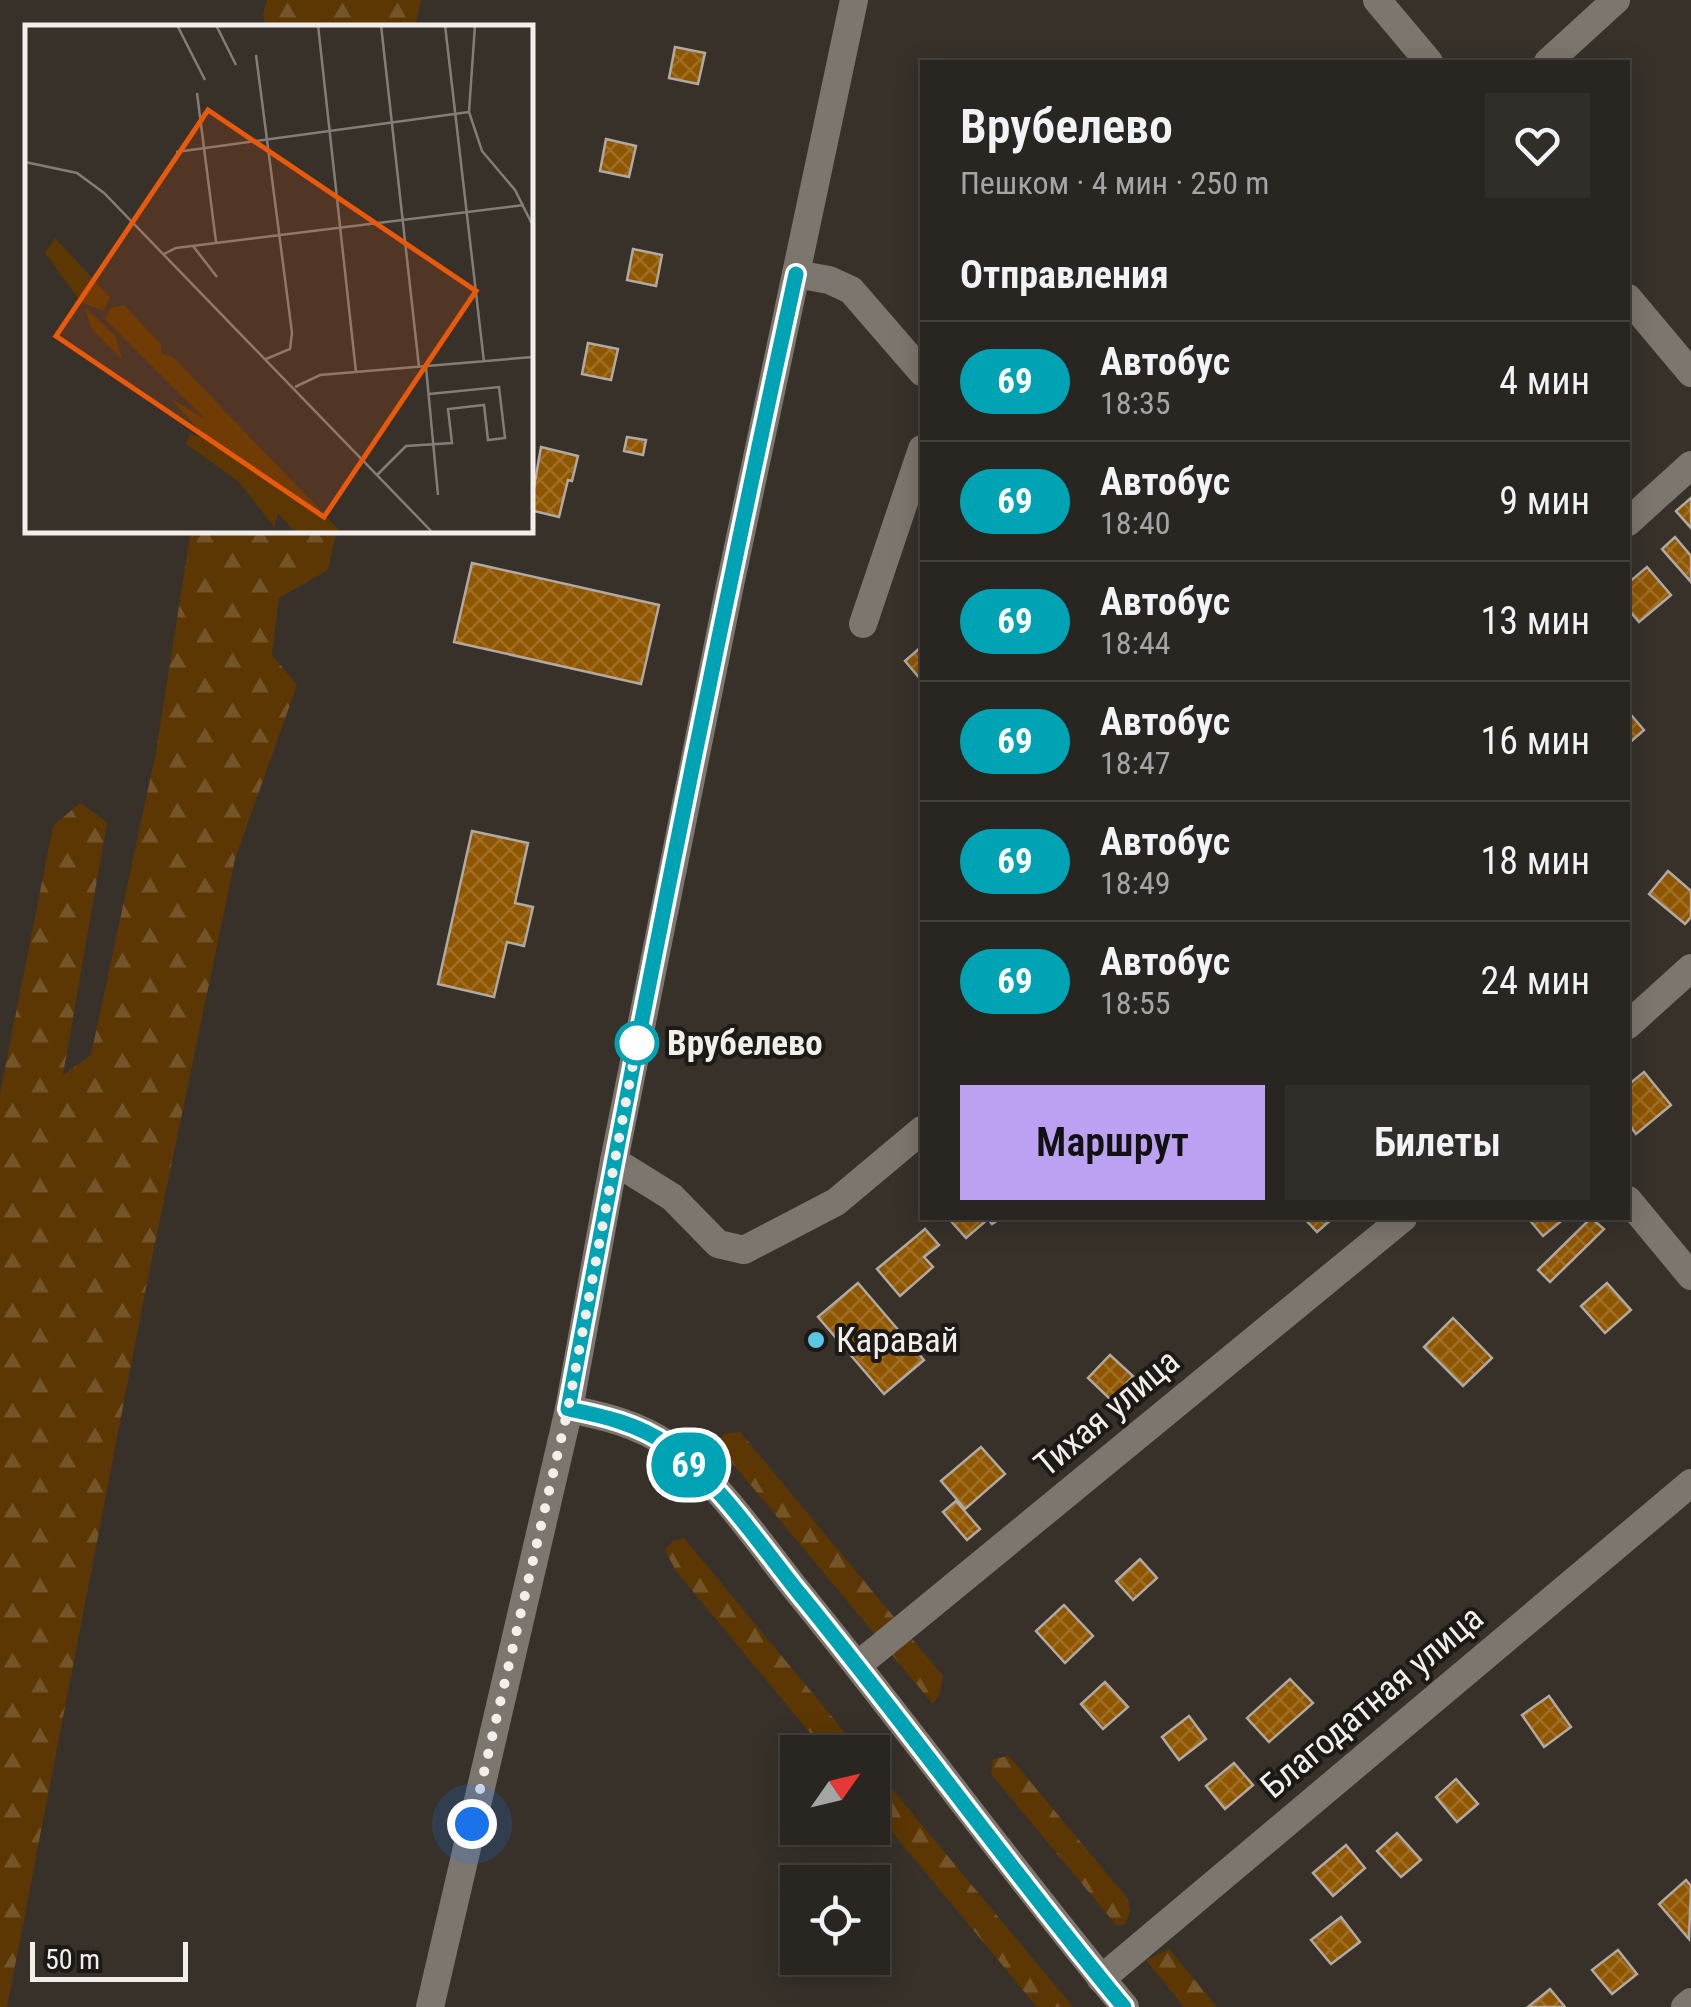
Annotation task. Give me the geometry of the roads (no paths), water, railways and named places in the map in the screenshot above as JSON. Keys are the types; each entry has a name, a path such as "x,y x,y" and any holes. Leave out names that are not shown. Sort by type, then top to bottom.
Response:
{"street":[{"path":"430,2007 568,1409 730,584 854,0"},
{"path":"1377,0 1427,60"},
{"path":"1550,60 1616,0"},
{"path":"796,274 829,280 851,290 920,370"},
{"path":"1630,300 1691,373"},
{"path":"863,624 920,454"},
{"path":"1630,520 1691,465"},
{"path":"1630,1023 1691,968"},
{"path":"614,1161 672,1196 718,1244 744,1250 836,1202 920,1132"},
{"path":"1630,1202 1691,1276"},
{"name":"Тихая улица","path":"858,1664 1401,1220"},
{"path":"568,1409 609,1417 638,1428 670,1446 718,1493 858,1664 1124,2007"},
{"name":"Благодатная улица","path":"1101,1979 1691,1483"},
{"path":"1685,2007 1691,2002"}],"place":[{"name":"Врубелево","path":"637,1043"},
{"name":"Каравай","path":"816,1340"}]}
